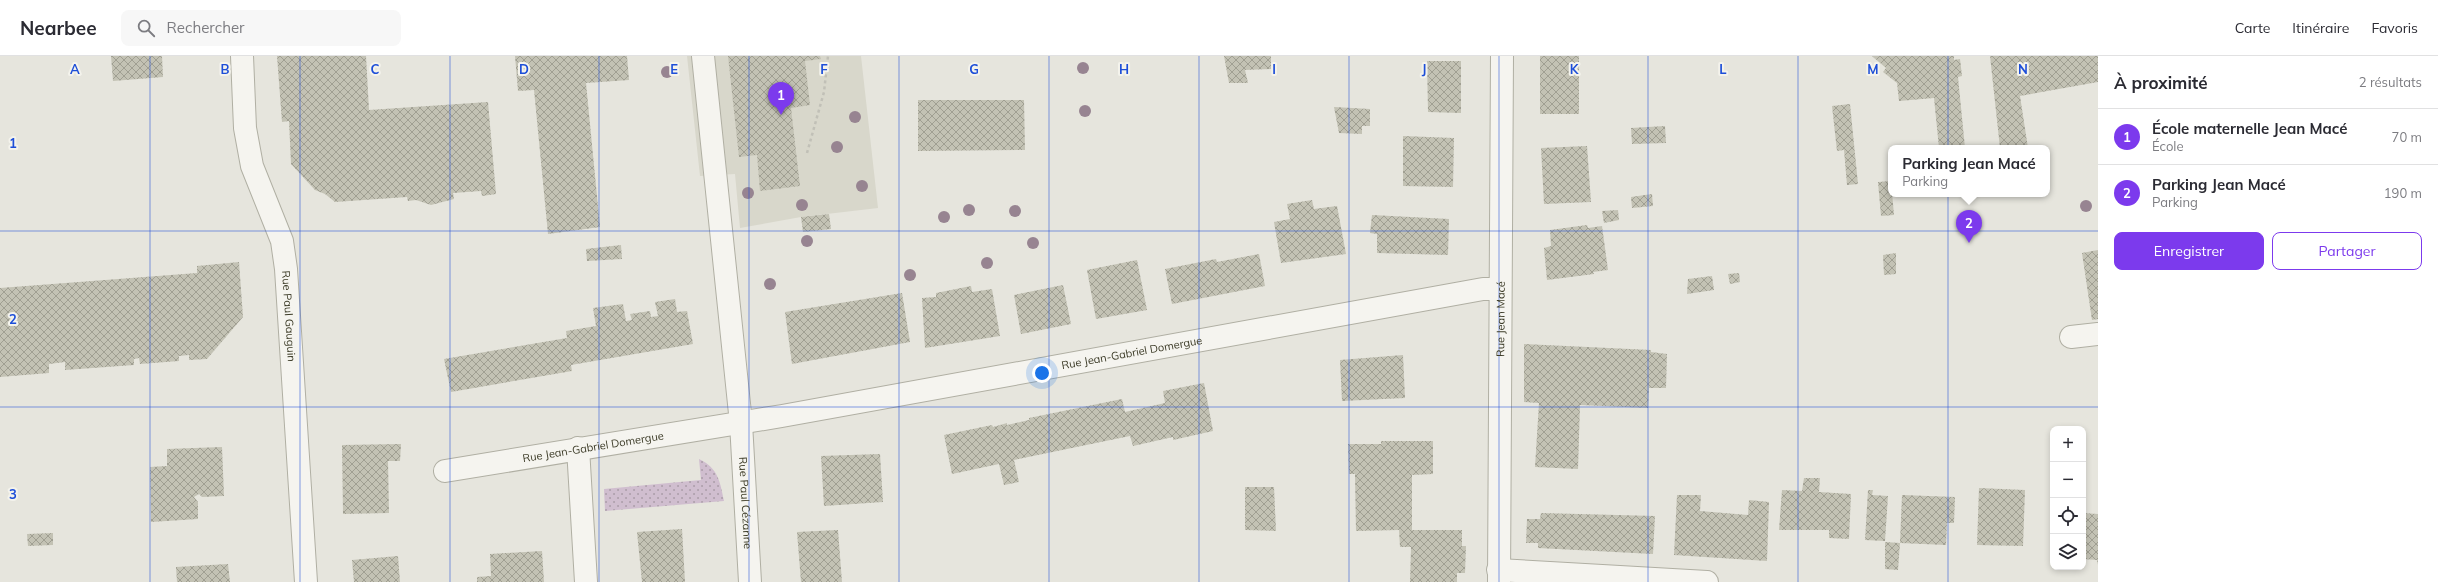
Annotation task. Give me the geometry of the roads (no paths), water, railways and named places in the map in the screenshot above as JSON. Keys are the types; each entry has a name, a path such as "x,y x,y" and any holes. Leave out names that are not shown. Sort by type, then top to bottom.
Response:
{"street":[{"name":"Rue Paul Gauguin","path":"242,56 245,128 252,166 282,242 286,270 306,582"},
{"path":"703,56 717,175 741,423"},
{"name":"Rue Jean Macé","path":"1498,576 1502,56"},
{"name":"Rue Jean-Gabriel Domergue","path":"445,471 578,448 741,423 1483,289 1499,290"},
{"path":"2071,337 2098,334"},
{"name":"Rue Paul Cézanne","path":"741,423 750,582"},
{"path":"578,448 586,582"},
{"path":"1498,576 1707,582"}],"place":[{"name":"École maternelle Jean Macé","path":"781,115"},
{"name":"Parking Jean Macé","path":"1969,243"}]}
